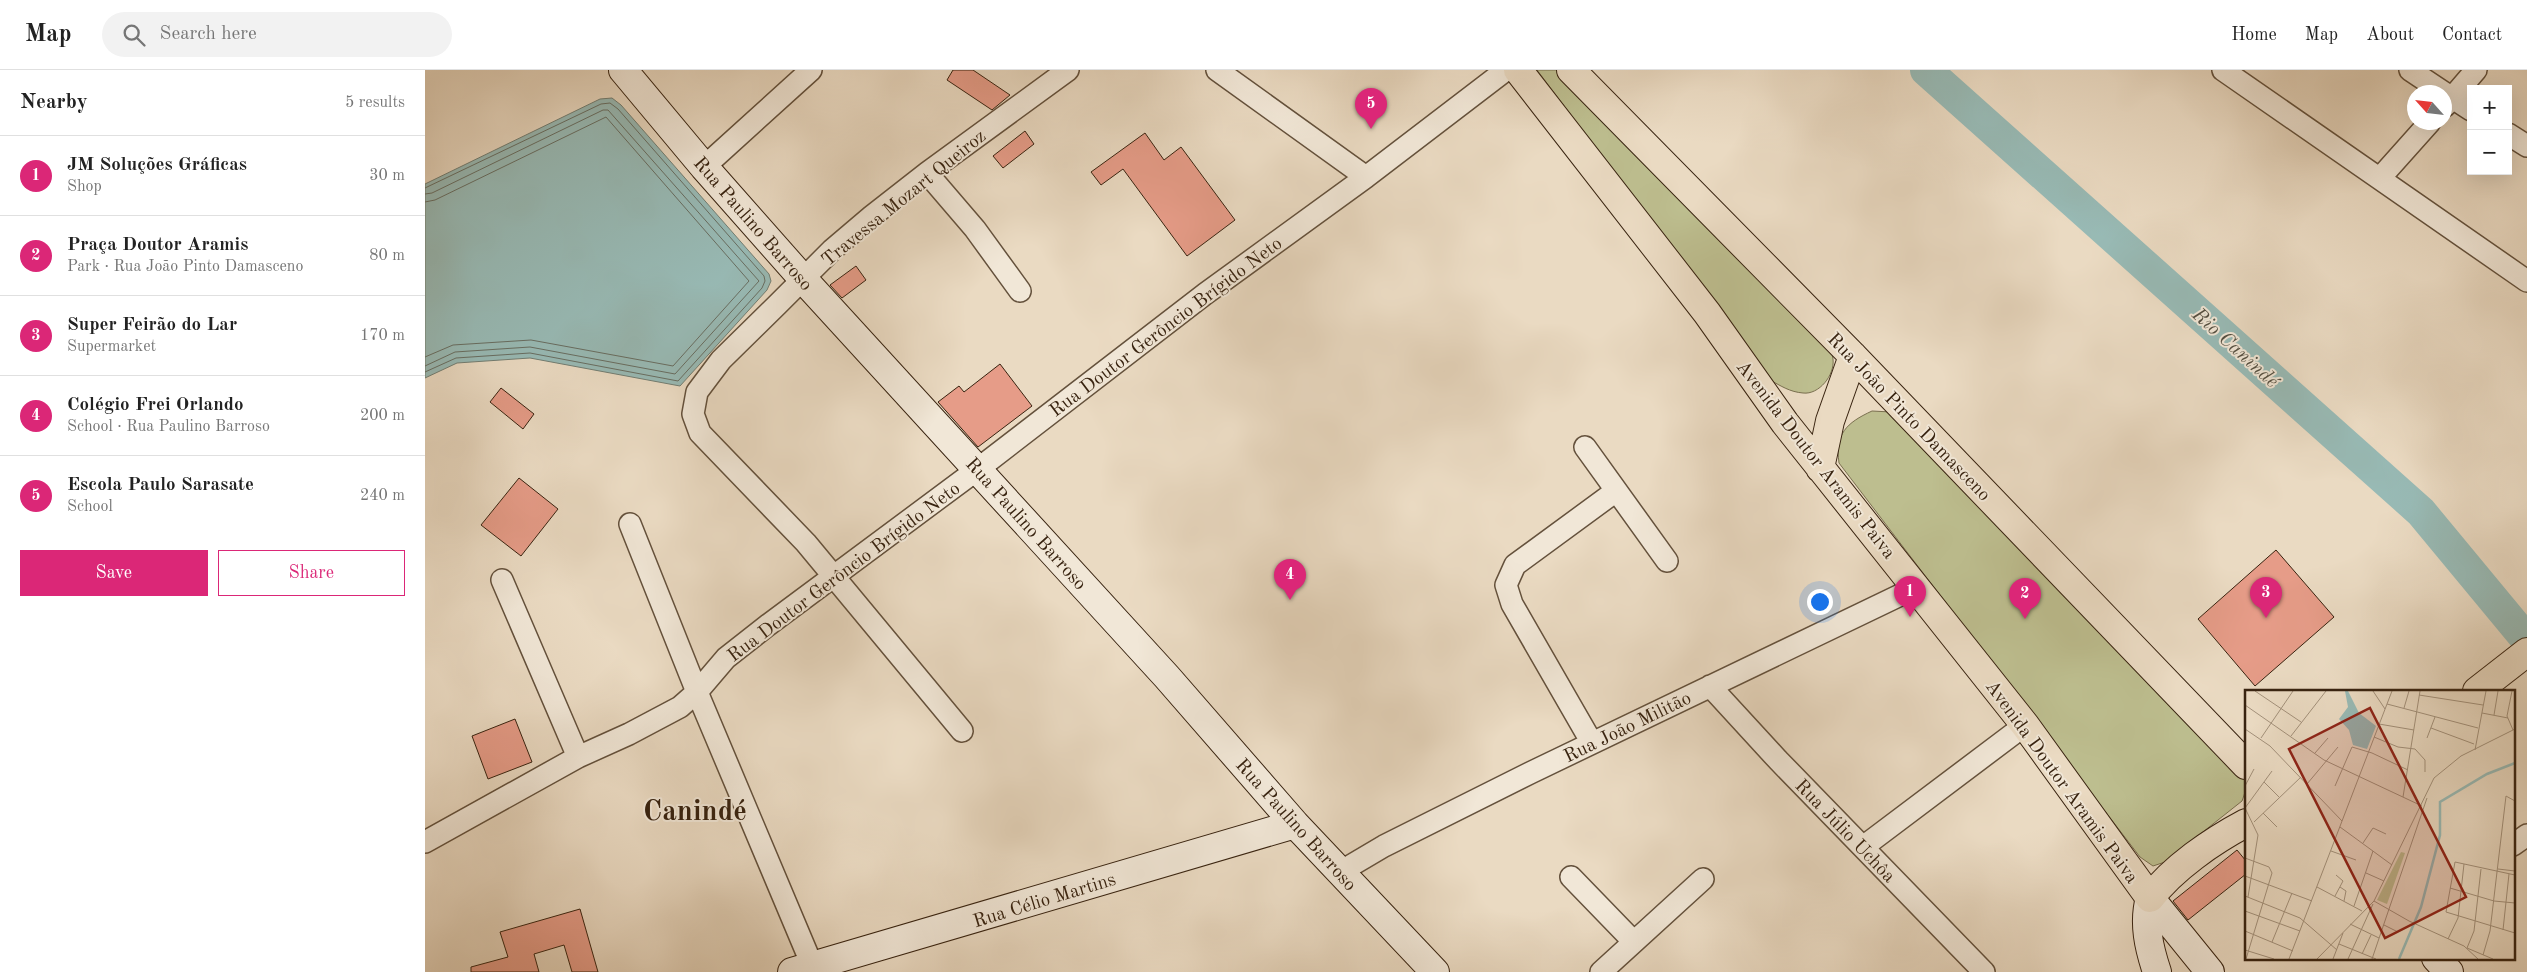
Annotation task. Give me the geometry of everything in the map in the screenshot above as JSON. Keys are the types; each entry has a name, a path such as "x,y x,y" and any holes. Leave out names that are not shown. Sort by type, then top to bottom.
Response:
{"main road":[{"name":"Avenida Doutor Aramis Paiva","path":"1518,70 1707,313 1785,423 2025,725 2150,898"},
{"name":"Rua João Pinto Damasceno","path":"1571,70 1853,356 2245,764"},
{"path":"1820,468 1830,421 1853,356"},
{"path":"2482,688 2527,652"},
{"path":"2150,898 2159,886 2186,863 2245,824"}],"street":[{"name":"Rua Paulino Barroso","path":"623,70 704,167 803,279 978,468 1295,824 1435,972"},
{"path":"704,167 811,70"},
{"name":"Travessa Mozart Queiroz","path":"834,576 806,543 700,433 693,414 697,392 721,360 839,245 927,172 1068,70"},
{"path":"1217,70 1366,177"},
{"name":"Rua Doutor Gerôncio Brígido Neto","path":"425,842 578,757 680,708 697,692 726,658 1205,294 1366,177 1506,70"},
{"path":"2223,70 2527,281"},
{"path":"2410,70 2430,85"},
{"path":"2452,92 2476,70"},
{"path":"2452,100 2467,108"},
{"path":"2380,178 2423,130"},
{"path":"2512,137 2527,146"},
{"path":"927,172 975,229 1020,291"},
{"path":"1585,447 1667,561"},
{"path":"1592,743 1512,604 1506,585 1515,565 1616,491"},
{"path":"630,524 697,692 802,969"},
{"path":"834,576 961,730"},
{"path":"502,580 578,757"},
{"name":"Rua João Militão","path":"1340,872 1384,846 1592,743 1917,588"},
{"name":"Rua Júlio Uchôa","path":"1710,686 1984,972"},
{"path":"1863,847 2025,725"},
{"name":"Rua Célio Martins","path":"802,969 1295,824"},
{"path":"2515,844 2527,835"},
{"path":"1571,876 1633,941"},
{"path":"1601,972 1703,879"},
{"path":"2150,898 2147,909 2147,928 2151,954 2157,972"},
{"path":"2150,898 2211,972"},
{"path":"2438,960 2449,972"}],"green space":[{"path":"1537,70 1558,70 1828,344 1833,357 1833,365 1825,383 1815,391 1803,393 1786,388 1770,380"},
{"path":"1872,411 1891,412 2243,776 2245,779 2245,792 2242,801 2165,862 2153,866 2140,857 1839,463 1839,444 1844,431 1863,415"}],"water":[{"path":"612,98 621,105 769,274 771,281 767,290 680,386 530,358 457,363 425,378 425,184 600,99"}],"building":[{"path":"953,70 973,70 1010,95 992,110 947,80"},
{"path":"1025,131 1034,144 1003,168 993,156"},
{"path":"1145,133 1164,160 1181,147 1235,220 1187,256 1123,169 1101,185 1091,172"},
{"path":"856,266 866,280 842,298 830,285"},
{"path":"1000,364 1032,406 978,447 938,402 959,386 964,392"},
{"path":"501,388 534,414 523,429 490,402"},
{"path":"519,478 558,509 521,556 481,525"},
{"path":"2276,550 2334,617 2255,686 2198,619"},
{"path":"515,719 532,762 488,779 472,736"},
{"path":"2237,850 2245,860 2245,875 2188,920 2173,901"},
{"path":"580,909 598,972 572,972 564,945 534,954 539,972 471,972 471,967 508,957 500,932"}],"waterway":[{"name":"Rio Canindé","path":"1926,70 2421,512 2527,640"}],"place":[{"name":"Escola Paulo Sarasate","path":"1371,129"},
{"name":"Colégio Frei Orlando","path":"1290,600"},
{"name":"JM Soluções Gráficas","path":"1910,617"},
{"name":"Super Feirão do Lar","path":"2266,618"},
{"name":"Praça Doutor Aramis","path":"2025,619"}],"district":[{"name":"Canindé","path":"695,810"}]}
